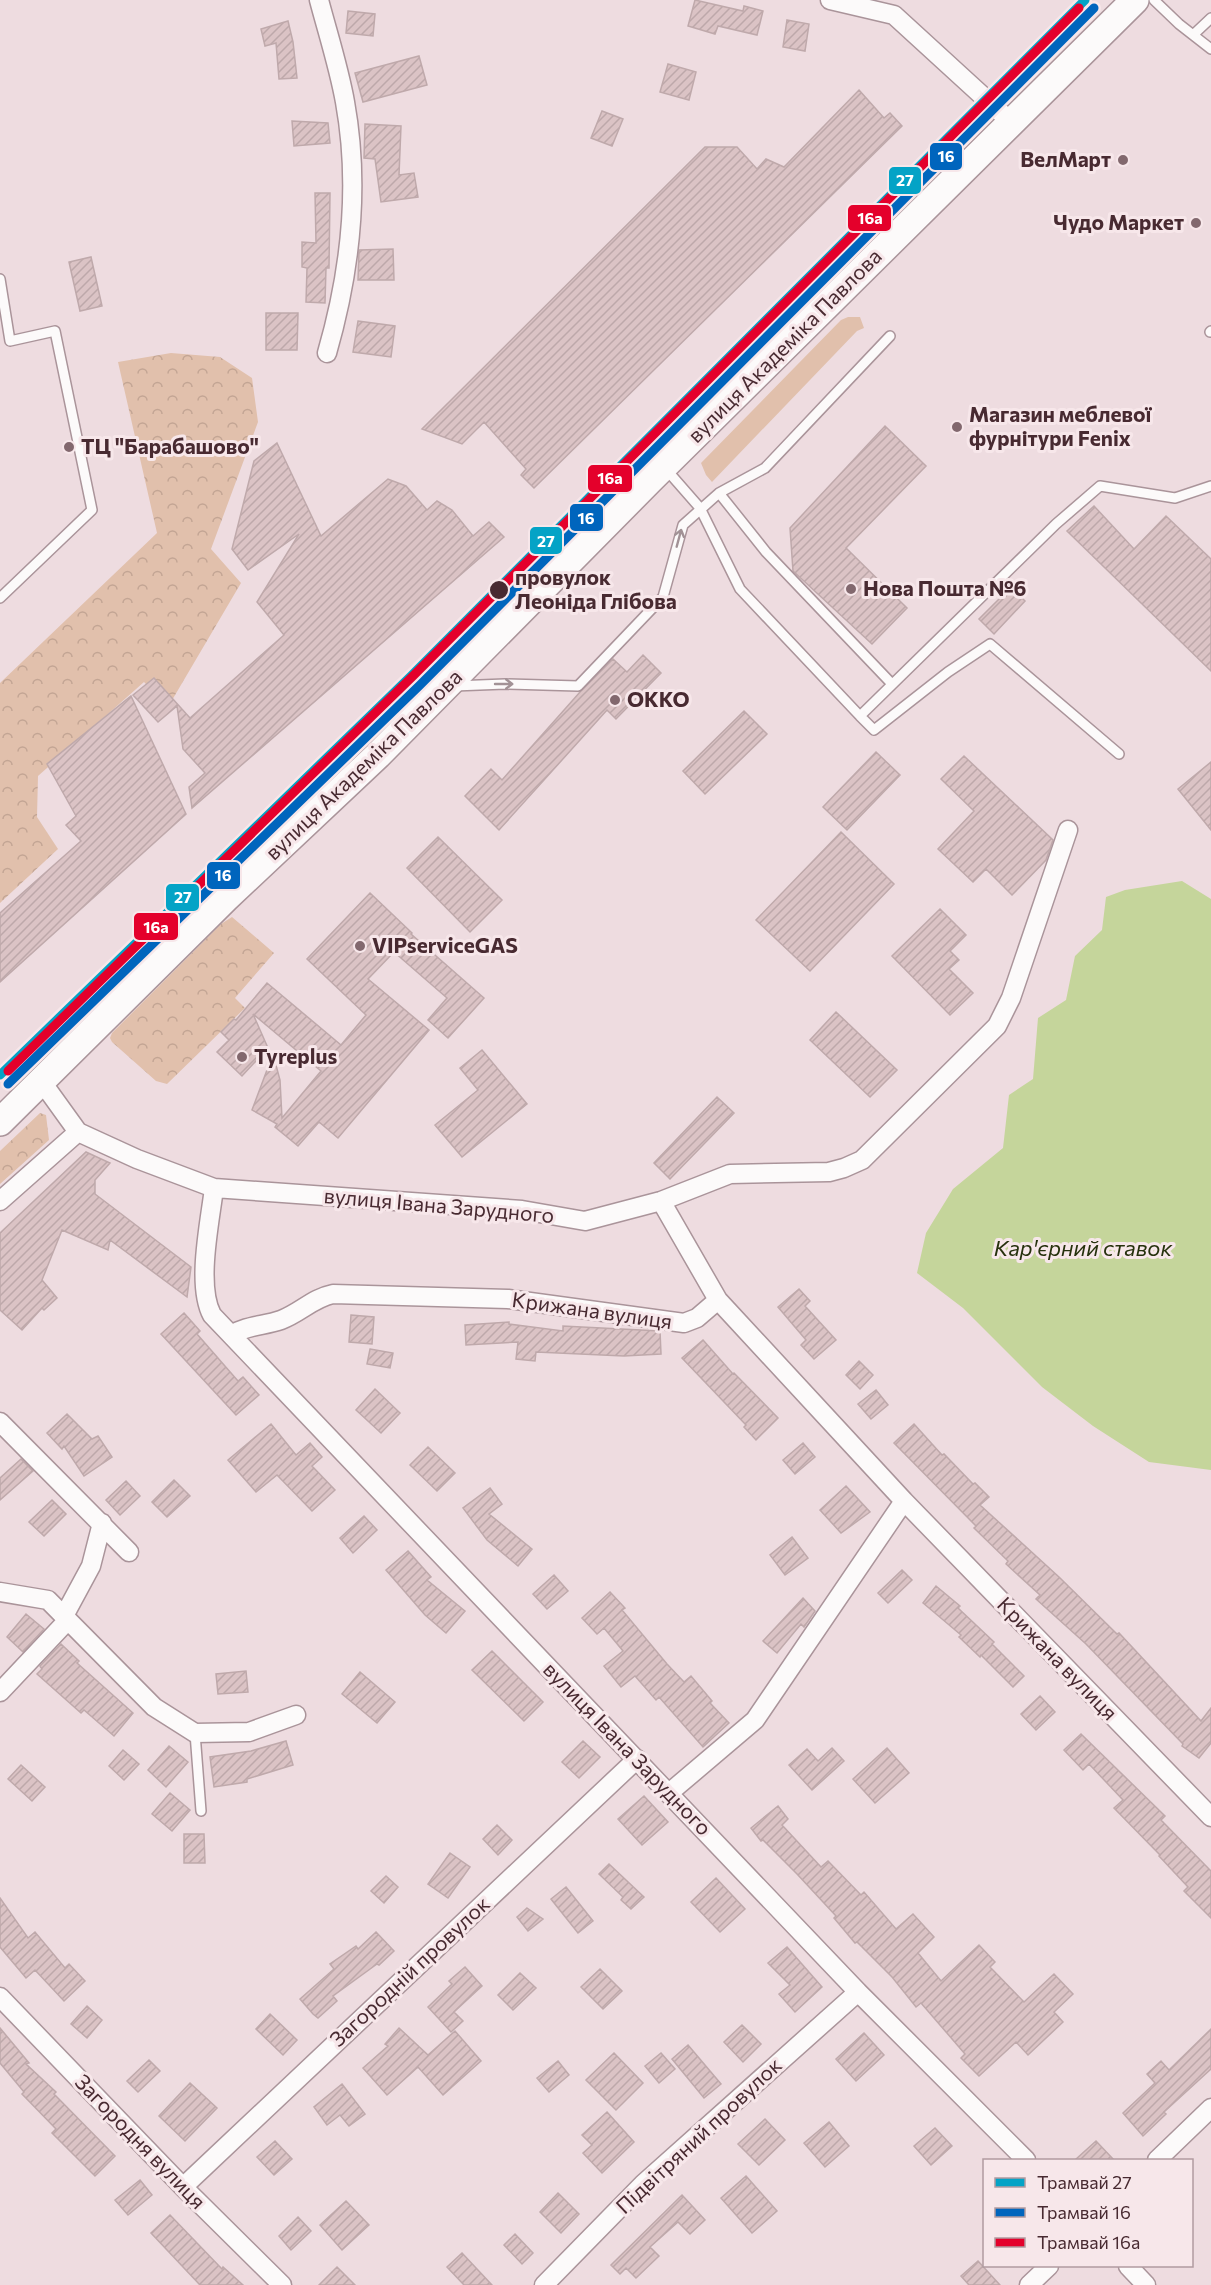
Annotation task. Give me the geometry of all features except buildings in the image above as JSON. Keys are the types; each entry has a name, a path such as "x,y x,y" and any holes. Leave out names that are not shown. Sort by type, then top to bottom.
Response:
{"main road":[{"name":"вулиця Академіка Павлова","path":"0,1122 226,898 378,755 663,466 1135,0"}],"street":[{"path":"319,0 345,102 352,165 349,241 340,307 327,353"},
{"path":"830,0 894,7 1011,122"},
{"name":"вулиця Івана Зарудного","path":"78,1132 137,1160 214,1188 522,1210 585,1221 661,1201 730,1174 829,1172 843,1168 862,1160 997,1026 1011,998 1068,830"},
{"path":"0,1201 78,1132 42,1082"},
{"name":"вулиця Івана Зарудного","path":"214,1188 205,1268 205,1296 212,1315 858,1992 1025,2159"},
{"path":"661,1201 718,1300"},
{"name":"Крижана вулиця","path":"231,1335 243,1328 278,1321 295,1314 321,1297 333,1294 508,1299 684,1323 696,1318 718,1300 904,1501 1211,1817"},
{"path":"0,1422 129,1552"},
{"path":"669,1793 755,1720 904,1501"},
{"path":"0,1692 66,1618 91,1566 102,1523"},
{"path":"0,1592 48,1600 154,1707 195,1733 249,1732 296,1715"},
{"name":"Загородній провулок","path":"183,2187 637,1759"},
{"name":"Підвітряний провулок","path":"544,2285 643,2184 858,1992"},
{"name":"Загородня вулиця","path":"0,1997 183,2187 282,2285"},
{"path":"1158,2159 1211,2108"},
{"path":"1029,2285 1047,2267"},
{"path":"1130,2267 1146,2285"}],"lane":[{"path":"1154,0 1211,49"},
{"path":"1193,35 1211,18"},
{"path":"0,279 10,341 55,331 92,510 0,598"},
{"path":"446,686 505,684 578,686 663,597 682,525 719,493 765,468 890,336"},
{"path":"663,466 700,508 740,589 874,730 948,672 990,644 1119,754"},
{"path":"860,716 1056,524 1100,486 1175,498 1211,486"},
{"path":"719,493 766,552 892,684"},
{"path":"195,1733 201,1811"}],"green space":[{"path":"848,317 860,317 864,328 857,331 712,482 701,463 841,320"},
{"path":"171,353 220,357 252,378 258,422 211,549 241,583 168,707 144,682 38,776 37,817 58,849 0,903 0,683 157,533 118,362"},
{"path":"232,917 274,953 235,998 245,1008 167,1084 156,1081 112,1042 110,1038 112,1033 221,924"},
{"path":"40,1113 46,1115 49,1140 0,1184 0,1151"}],"water":[{"name":"Кар'єрний ставок","path":"1182,881 1211,899 1211,1470 1149,1462 1093,1426 1042,1387 963,1308 917,1273 926,1233 953,1189 1003,1148 1009,1095 1033,1079 1038,1018 1066,1000 1075,956 1102,930 1106,897 1125,890"}],"tram line":[{"name":"27","path":"0,1075 411,676 1085,0"},
{"name":"16a","path":"8,1071 413,676 1079,8"},
{"name":"16","path":"8,1084 420,685 1094,8"}],"place":[{"name":"ВелМарт","path":"1123,160"},
{"name":"Чудо Маркет","path":"1196,223"},
{"name":"Магазин меблевої фурнітури Fenix","path":"957,427"},
{"name":"ТЦ \"Барабашово\"","path":"69,447"},
{"name":"Нова Пошта №6","path":"851,589"},
{"name":"провулок Леоніда Глібова","path":"499,590"},
{"name":"ОККО","path":"615,700"},
{"name":"VIPserviceGAS","path":"360,946"},
{"name":"Tyreplus","path":"242,1057"}]}
